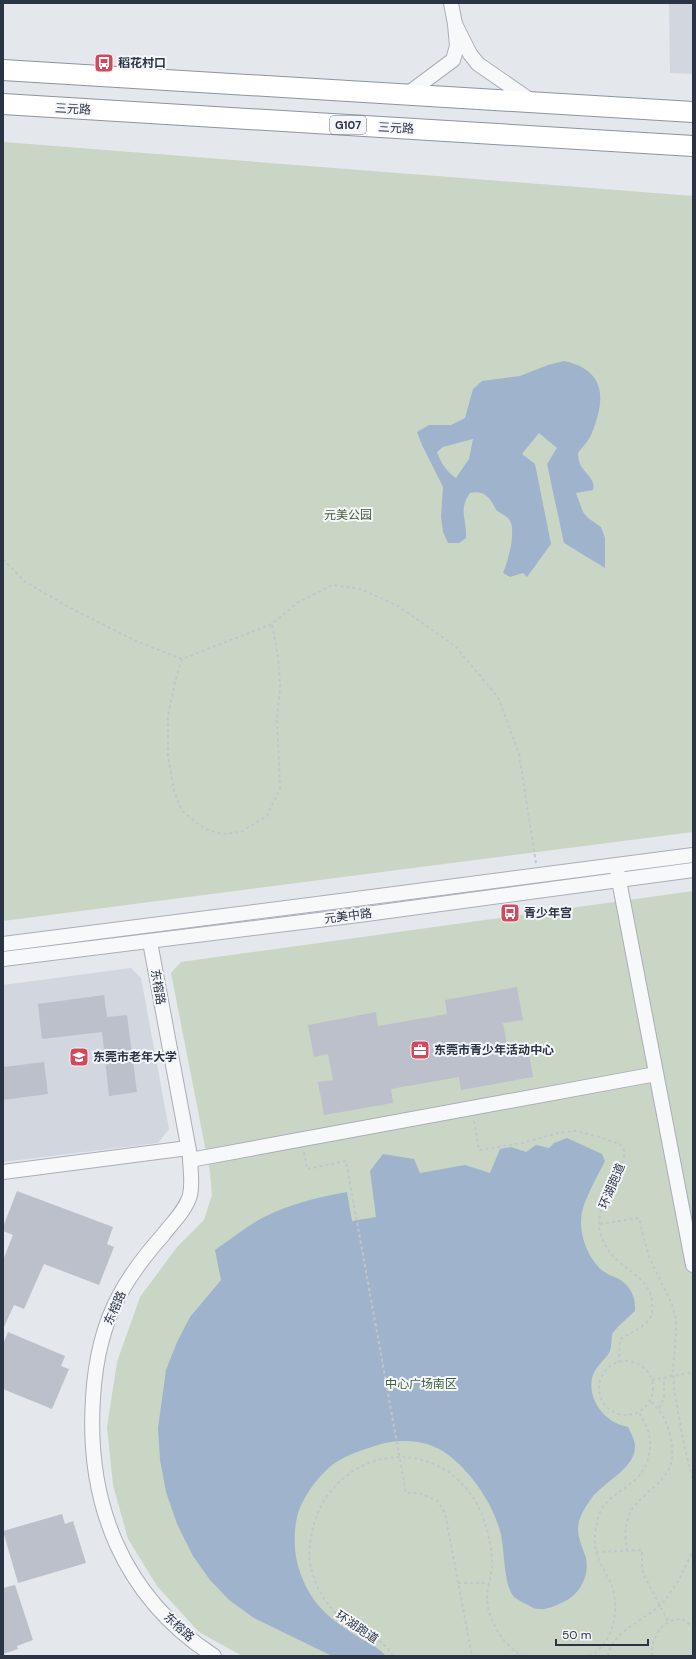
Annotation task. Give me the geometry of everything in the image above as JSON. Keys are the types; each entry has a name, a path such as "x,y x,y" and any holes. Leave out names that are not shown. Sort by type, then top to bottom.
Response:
{"highway":[{"path":"3,70 693,112"},
{"name":"三元路","path":"3,104 693,146"}],"street":[{"path":"406,94 452,60 457,46 452,3"},
{"path":"455,24 470,54 478,64 533,102"},
{"name":"元美中路","path":"3,944 693,855"},
{"path":"616,864 693,1265"},
{"name":"元美中路","path":"3,959 150,942 693,870"},
{"name":"东榕路","path":"150,942 189,1154 192,1178 190,1196 181,1212 131,1276 120,1294 107,1324 99,1353 94,1381 92,1444 95,1472 101,1502 111,1532 124,1560 143,1590 162,1612 184,1633 214,1656"},
{"path":"3,1172 189,1154 302,1139 656,1074"}],"path":[{"path":"3,559 24,581 72,609 136,641 182,659 272,624 297,603 332,585 361,589 398,606 455,646 498,697 519,754 538,874"},
{"path":"182,659 175,682 168,716 168,756 174,791 182,811 205,829 222,834 241,832 267,816 280,788 277,720 280,687 278,656 272,624"},
{"name":"环湖跑道","path":"471,1108 479,1150 528,1142 558,1133 575,1131 588,1133 622,1145 624,1154 622,1163 602,1206 599,1219 604,1242 610,1251 616,1259 639,1277 647,1286 652,1298 652,1314 648,1321 642,1326 620,1340 619,1362"},
{"path":"302,1139 307,1168 346,1162 406,1493 419,1493 438,1501 445,1513 472,1656"},
{"path":"600,1224 639,1218 650,1257 672,1304 676,1319 674,1376 677,1408 693,1481"},
{"path":"628,1361 636,1363 646,1370 652,1380 653,1391 650,1401 639,1412 631,1414 615,1412 608,1408 602,1398 600,1386 602,1378 606,1371 619,1362 628,1361"},
{"path":"652,1380 693,1372"},
{"path":"659,1408 664,1398 664,1378"},
{"path":"627,1551 626,1527 631,1511 636,1504 658,1485 666,1475 671,1465 673,1454 672,1443 664,1416 659,1408 650,1401"},
{"path":"589,1656 600,1648 608,1638 614,1621 614,1592 596,1552 595,1535 600,1512 613,1496 637,1478 649,1457 649,1434 639,1412"},
{"name":"环湖跑道","path":"393,1656 376,1638 353,1627 332,1610 321,1595 315,1583 311,1570 309,1551 312,1531 317,1515 331,1490 342,1478 366,1463 400,1457 411,1457 435,1465 450,1473 469,1492 478,1506 489,1543 492,1564 487,1600 490,1614 497,1629 508,1644 523,1656"},
{"path":"596,1552 642,1550 643,1574 668,1622"},
{"path":"608,1656 614,1643 634,1624 660,1605 678,1581 693,1550"},
{"path":"458,1584 489,1583"},
{"path":"652,1656 655,1638 659,1630 668,1622 682,1620 693,1627"},
{"path":"608,1638 614,1643"}],"shaded area":[{"path":"669,3 693,3 693,74 670,73"},
{"name":"东莞市老年大学","path":"131,968 141,978 169,1129 158,1143 3,1162 3,985"}],"green space":[{"name":"元美公园","path":"3,142 693,196 693,832 3,921"},
{"name":"中心广场南区","path":"693,891 693,1656 242,1656 199,1632 157,1586 128,1539 113,1485 107,1427 117,1362 140,1297 177,1247 204,1220 212,1195 210,1172 171,973 181,962"}],"water":[{"path":"564,361 575,364 591,374 599,389 600,407 595,426 589,439 578,453 580,465 590,477 594,486 593,490 576,493 583,512 588,518 601,527 605,538 605,568 564,543 547,464 557,448 539,433 522,454 535,464 551,544 527,577 523,573 510,577 503,573 511,546 511,524 509,519 496,510 489,498 483,494 475,492 470,493 466,499 464,505 464,515 466,538 459,543 448,543 443,532 441,517 443,487 417,432 429,425 451,425 465,418 473,389 482,381 520,376 548,365","holes":["473,439 469,459 456,478 449,473 440,460 437,452 443,447"]},
{"path":"567,1138 602,1154 605,1161 586,1200 582,1212 581,1228 585,1244 592,1259 603,1271 622,1281 629,1288 633,1296 635,1306 635,1311 613,1332 610,1351 593,1375 592,1389 595,1402 608,1418 628,1427 634,1439 635,1446 634,1454 630,1461 618,1475 596,1493 586,1506 581,1517 578,1532 587,1562 587,1568 586,1575 580,1588 571,1598 556,1606 546,1609 533,1608 514,1597 510,1591 506,1575 500,1531 492,1509 480,1488 456,1461 439,1449 431,1445 412,1441 403,1441 384,1443 360,1451 339,1460 329,1467 317,1480 307,1495 299,1510 296,1524 296,1559 310,1595 324,1611 340,1625 377,1648 386,1656 332,1656 254,1618 229,1600 210,1580 193,1556 177,1524 166,1492 160,1460 158,1428 166,1370 177,1342 190,1317 221,1280 215,1250 251,1224 274,1212 304,1202 336,1194 347,1192 352,1221 376,1217 370,1171 383,1154 414,1159 420,1173 465,1165 490,1173 500,1149 511,1147 526,1152 536,1145 549,1148 554,1143"}],"building":[{"name":"东莞市青少年活动中心","path":"517,987 523,1020 503,1023 507,1046 527,1042 533,1077 461,1090 459,1077 391,1089 393,1103 324,1115 318,1082 333,1080 328,1054 314,1057 308,1025 376,1012 378,1026 447,1014 445,1000"},
{"path":"104,995 107,1017 127,1015 137,1092 109,1096 102,1032 42,1039 38,1004"},
{"path":"44,1062 48,1094 3,1100 3,1067"},
{"path":"17,1191 113,1227 107,1244 114,1247 99,1285 44,1264 24,1309 14,1305 3,1329 3,1260 13,1235 3,1231 3,1227"},
{"path":"8,1332 65,1356 61,1366 69,1369 52,1409 3,1389 3,1344"},
{"path":"62,1514 65,1524 73,1521 86,1563 18,1583 3,1531"},
{"path":"15,1585 33,1640 17,1646 18,1649 3,1654 3,1588"}],"place":[{"name":"稻花村口","path":"104,63"},
{"name":"青少年宫","path":"510,913"},
{"name":"东莞市青少年活动中心","path":"420,1050"},
{"name":"东莞市老年大学","path":"79,1057"}]}
